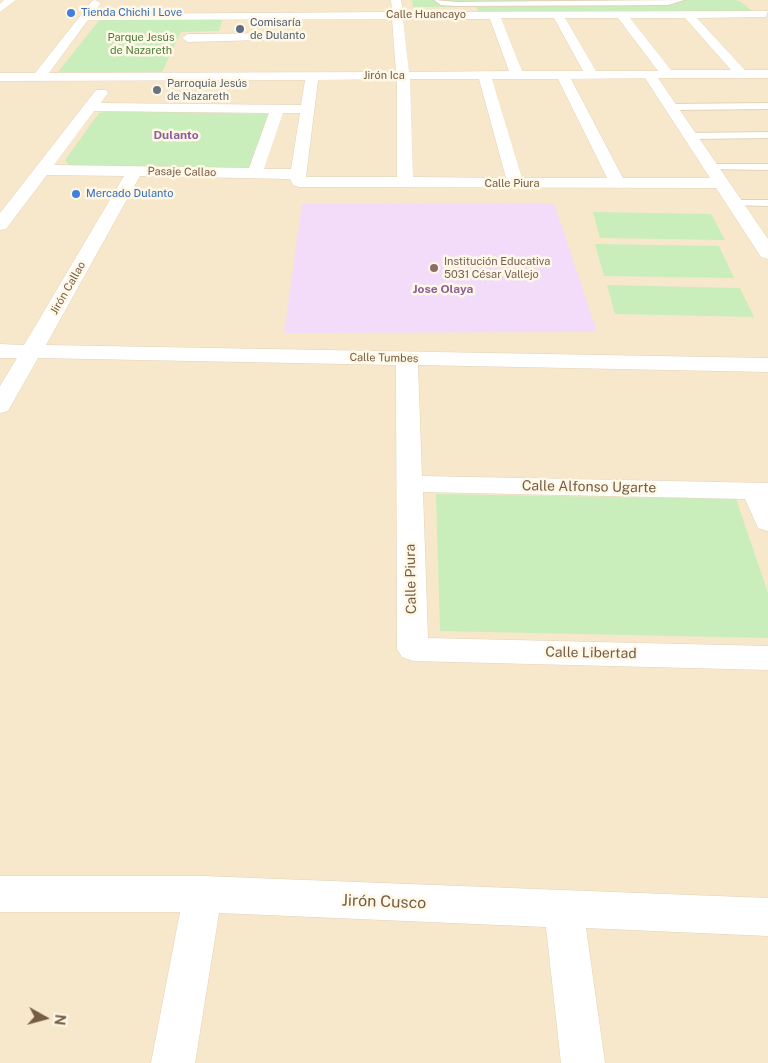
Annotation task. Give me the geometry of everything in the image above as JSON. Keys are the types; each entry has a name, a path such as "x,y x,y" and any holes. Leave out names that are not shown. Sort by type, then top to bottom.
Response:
{"street":[{"path":"0,9 11,0"},
{"path":"39,77 99,0"},
{"path":"396,0 403,76 405,183"},
{"path":"756,4 767,14"},
{"path":"558,14 591,74"},
{"path":"622,14 667,74"},
{"path":"688,14 741,74"},
{"name":"Calle Huancayo","path":"86,17 767,14"},
{"path":"494,15 517,75"},
{"path":"188,38 295,42 300,16"},
{"name":"Jirón Ica","path":"0,77 113,77 289,71 312,76 768,74"},
{"path":"562,74 618,183"},
{"path":"649,74 767,249"},
{"path":"484,75 516,184"},
{"path":"300,178 306,109 312,76"},
{"path":"0,224 113,77"},
{"path":"90,107 306,109"},
{"path":"255,172 277,109"},
{"name":"Pasaje Callao","path":"42,170 255,172"},
{"name":"Jirón Callao","path":"0,406 135,171"},
{"name":"Calle Piura","path":"255,172 300,178 405,183 722,183"},
{"name":"Calle Tumbes","path":"0,351 768,365"},
{"name":"Calle Piura","path":"407,358 413,649"},
{"name":"Calle Alfonso Ugarte","path":"410,484 761,490"},
{"path":"761,490 768,522"},
{"name":"Calle Libertad","path":"413,649 768,658"},
{"name":"Jirón Cusco","path":"0,894 203,894 768,917"},
{"path":"173,1063 203,894"},
{"path":"564,908 582,1063"}],"lane":[{"path":"438,0 444,3 456,4 668,3 680,0"},
{"path":"672,107 768,106"},
{"path":"692,136 768,136"},
{"path":"712,167 768,167"},
{"path":"735,203 768,203"}],"shaded area":[{"path":"0,0 768,0 768,1063 0,1063"},
{"name":"Institución Educativa 5031 César Vallejo","path":"554,203 597,332 284,333 302,204"}],"green space":[{"path":"412,0 733,0 740,1 752,11 478,11 476,7 413,7"},
{"name":"Parque Jesús de Nazareth","path":"101,18 223,18 219,31 181,32 162,72 58,72"},
{"path":"110,111 268,114 252,168 69,165 65,160 99,113"},
{"path":"593,212 711,214 725,240 600,238"},
{"path":"595,244 719,246 734,278 604,276"},
{"path":"607,285 740,288 754,317 615,314"},
{"path":"436,494 736,499 768,593 768,638 440,631"}],"place":[{"name":"Tienda Chichi I Love","path":"71,13"},
{"name":"Comisaría de Dulanto","path":"240,29"},
{"name":"Parroquia Jesús de Nazareth","path":"157,90"},
{"name":"Mercado Dulanto","path":"76,194"},
{"name":"Institución Educativa 5031 César Vallejo","path":"434,268"}],"district":[{"name":"Dulanto","path":"176,135"},
{"name":"Jose Olaya","path":"443,289"}]}
